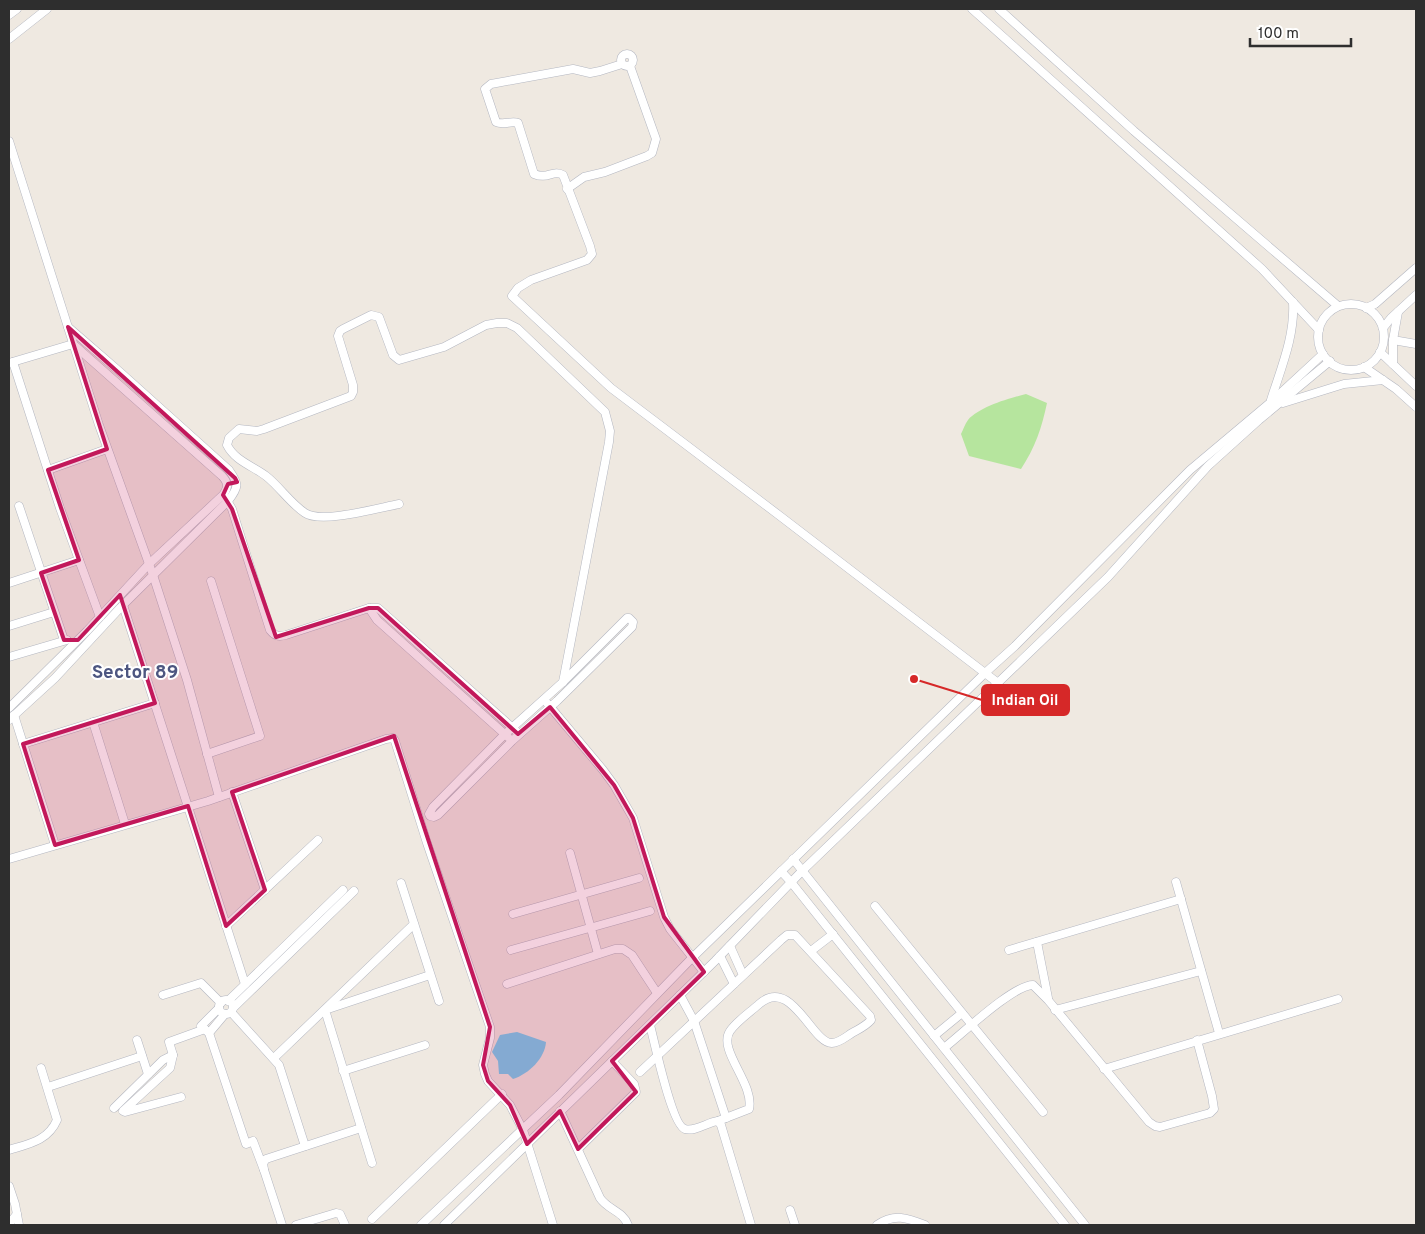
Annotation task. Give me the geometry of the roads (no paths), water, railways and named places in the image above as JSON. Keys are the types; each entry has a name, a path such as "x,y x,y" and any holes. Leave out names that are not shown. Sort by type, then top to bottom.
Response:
{"street":[{"path":"9,15 17,9"},
{"path":"9,38 47,9"},
{"path":"972,9 1248,257 1319,330"},
{"path":"999,9 1134,132 1338,306"},
{"path":"567,189 584,178 647,156 655,147 656,138 626,65 590,73 574,69 557,71 491,84 485,89 496,122 500,124 518,123 534,174 543,177 562,173 567,189 590,246 592,256 587,260 523,284 512,296 610,388 780,516 997,684"},
{"path":"9,141 107,449 153,575 187,680 219,797"},
{"path":"1366,308 1375,304 1416,268"},
{"path":"1383,328 1416,295"},
{"path":"1274,404 1291,334 1294,316 1292,302"},
{"path":"1357,304 1366,308 1379,320 1383,328 1383,345 1380,352 1370,364 1364,367 1349,370 1341,368 1323,354 1319,342 1319,330 1326,316 1338,306 1357,304"},
{"path":"1393,364 1393,340 1398,312"},
{"path":"399,504 324,518 313,517 304,513 264,475 243,462 227,445 229,438 239,429 257,431 351,396 353,385 338,336 343,329 371,316 379,317 393,355 399,360 438,350 486,325 507,323 530,340 604,412 610,431 609,442 563,682"},
{"path":"9,708 78,640 148,565 235,491 237,482 229,470 68,327"},
{"path":"1393,340 1416,344"},
{"path":"73,344 11,362 100,617"},
{"path":"55,845 23,744 11,718 55,678 225,498 228,484 222,476 73,344"},
{"path":"1380,352 1416,386"},
{"path":"444,1225 704,972 802,871 1108,577 1208,466 1274,404 1323,354"},
{"path":"421,1225 523,1130 792,859 975,682 1015,646 1190,470 1330,361"},
{"path":"1364,367 1396,389 1416,407"},
{"path":"1274,404 1344,384 1383,380"},
{"path":"48,470 107,449"},
{"path":"228,484 237,482"},
{"path":"225,498 270,630 274,635 286,635 369,608 378,608 519,734"},
{"path":"19,506 64,640"},
{"path":"9,583 79,560"},
{"path":"207,754 260,736 211,582"},
{"path":"123,605 245,984"},
{"path":"369,608 377,620 504,735 512,740"},
{"path":"9,626 54,612"},
{"path":"629,618 632,620 634,624 632,628 550,707 512,740 438,815 430,816 429,814 433,807 504,735 544,699 624,620 629,618"},
{"path":"9,658 64,640 78,640"},
{"path":"544,699 608,777 633,818 664,917 704,972"},
{"path":"23,744 154,702"},
{"path":"93,722 125,824"},
{"path":"9,859 219,797 393,738 490,1027 490,1038 483,1065 485,1074 488,1081 502,1094 510,1105 523,1130 553,1225"},
{"path":"232,792 265,890"},
{"path":"226,926 318,840"},
{"path":"570,853 598,954"},
{"path":"792,859 1085,1225"},
{"path":"780,872 791,882 833,934 1065,1225"},
{"path":"513,914 639,878"},
{"path":"1176,882 1219,1033"},
{"path":"400,883 439,1001"},
{"path":"282,1225 253,1141 246,1144 207,1031 201,1026 343,890"},
{"path":"180,1097 123,1111 170,1068 173,1055 169,1042 207,1031 354,891"},
{"path":"1009,950 1181,899"},
{"path":"875,906 1043,1112"},
{"path":"511,950 650,912"},
{"path":"274,1058 414,924"},
{"path":"811,951 833,934"},
{"path":"640,1072 657,1054 787,935 795,935 811,951 870,1016 871,1020 832,1044 826,1042 817,1033 792,1004 776,997 761,1002 730,1032 726,1041 727,1048 751,1101 749,1109 722,1120 688,1130 682,1128 675,1116 657,1054 650,1024"},
{"path":"1037,942 1048,1000"},
{"path":"730,946 743,975"},
{"path":"507,984 598,954 615,949 623,949 632,955 658,993"},
{"path":"720,956 734,984"},
{"path":"1056,1010 1201,971"},
{"path":"325,1010 430,974"},
{"path":"162,995 202,983 223,1004"},
{"path":"944,1048 1010,994 1026,985 1033,985 1038,988 1149,1122 1155,1126 1160,1126 1198,1117 1210,1113 1214,1109 1197,1040"},
{"path":"680,995 694,1021 751,1225"},
{"path":"1104,1069 1219,1033 1338,999"},
{"path":"223,1004 232,1003 230,1011"},
{"path":"223,1004 221,1012 230,1011"},
{"path":"325,1010 372,1163"},
{"path":"230,1011 279,1064 305,1146"},
{"path":"934,1036 962,1013"},
{"path":"137,1040 148,1074"},
{"path":"343,1071 425,1045"},
{"path":"114,1108 163,1060 173,1055"},
{"path":"48,1087 142,1056"},
{"path":"578,1149 636,1092 634,1084 612,1061"},
{"path":"9,1150 39,1141 47,1136 57,1120 41,1068"},
{"path":"372,1219 502,1094"},
{"path":"560,1111 603,1203 619,1212 625,1218 628,1225"},
{"path":"264,1170 263,1163 266,1160 361,1128"},
{"path":"9,1186 19,1225"},
{"path":"9,1210 15,1204"},
{"path":"790,1210 794,1225"},
{"path":"296,1225 336,1213 340,1214 345,1225"},
{"path":"9,1224 17,1214"},
{"path":"877,1225 904,1217 925,1225"}],"water":[{"path":"517,1032 546,1042 543,1054 535,1065 519,1077 513,1079 508,1074 499,1074 498,1061 492,1052 500,1035"}],"place":[{"name":"Indian Oil","path":"914,679"}],"district":[{"name":"Sector 89","path":"135,671"}]}
